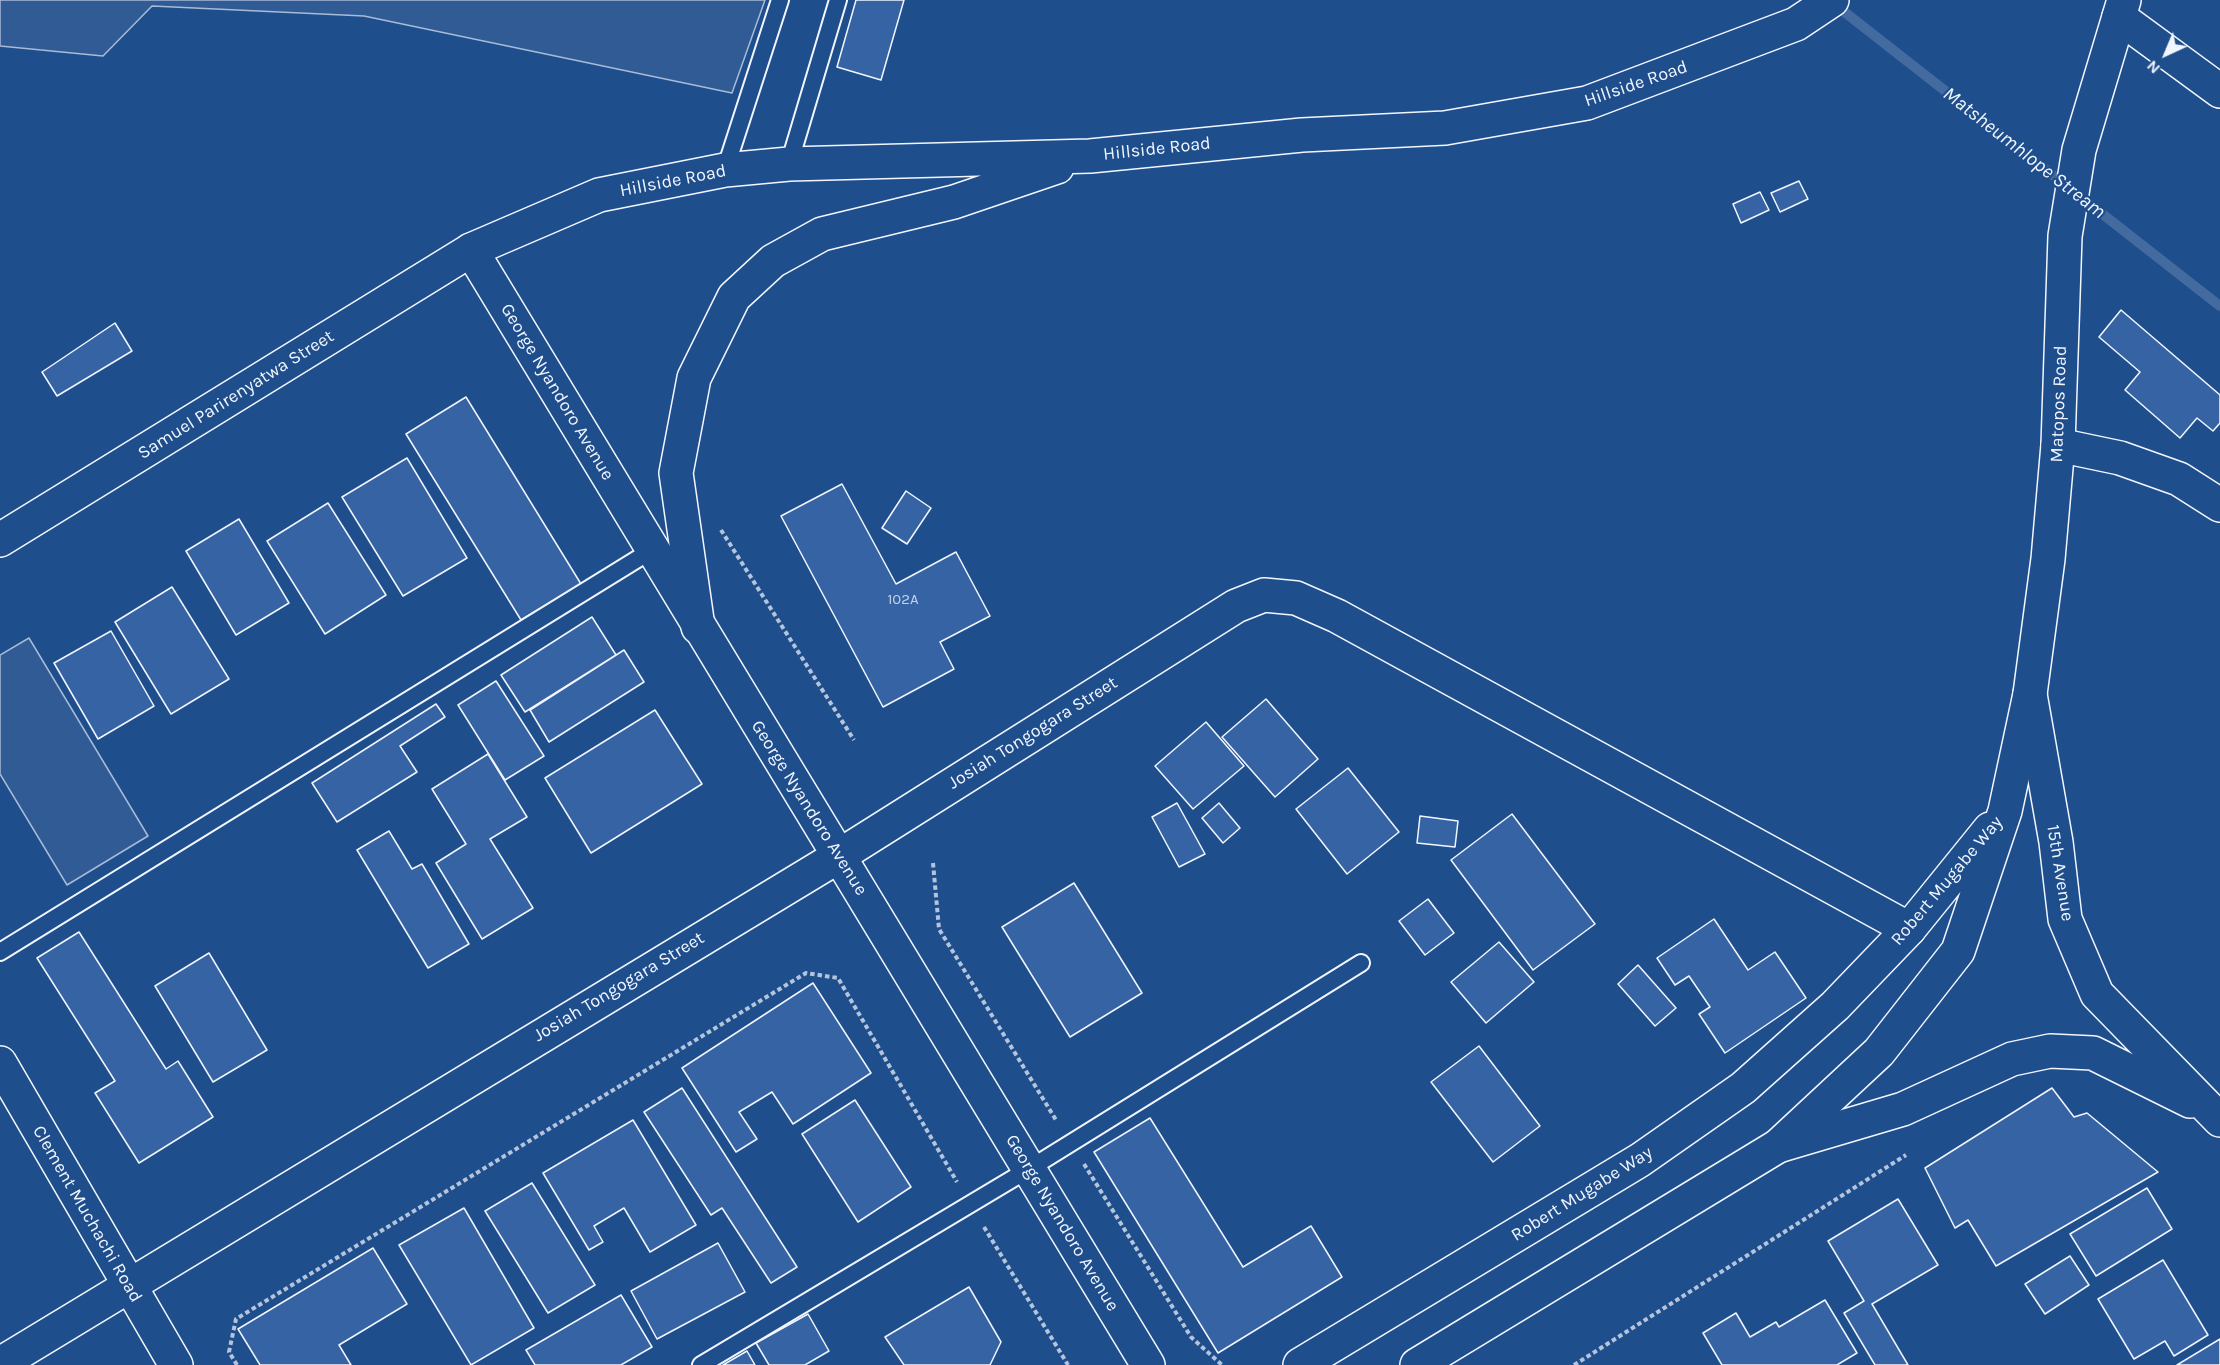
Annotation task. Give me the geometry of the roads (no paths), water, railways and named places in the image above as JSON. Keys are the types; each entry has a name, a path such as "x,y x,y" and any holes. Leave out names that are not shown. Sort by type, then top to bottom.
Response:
{"street":[{"name":"Hillside Road","path":"471,250 599,195 725,170 789,164 1090,156 1302,135 1445,128 1587,103 1796,24 1832,0"},
{"path":"2122,9 2220,91"},
{"name":"Matopos Road","path":"2005,811 2030,694 2048,560 2058,445 2064,236 2079,150 2122,9"},
{"path":"698,627 676,472 694,378 734,297 773,261 822,234 954,202 1090,156"},
{"name":"George Nyandoro Avenue","path":"471,250 1148,1365"},
{"name":"Samuel Parirenyatwa Street","path":"0,540 471,250"},
{"path":"2058,445 2120,458 2179,479 2220,505"},
{"name":"Josiah Tongogara Street","path":"0,1364 839,856 1236,606 1264,595 1296,598 1337,616 1909,929"},
{"name":"15th Avenue","path":"2030,694 2056,842 2065,919 2097,994 2215,1115"},
{"name":"Robert Mugabe Way","path":"1300,1365 1640,1160 1743,1088 1835,1006 1909,929 2005,811"},
{"name":"Robert Mugabe Way","path":"1417,1365 1778,1146 1879,1052 1958,951 2005,811"},
{"name":"15th Avenue","path":"1778,1146 1903,1109 2012,1059 2050,1051 2092,1053 2215,1115"},
{"name":"Clement Muchachi Road","path":"0,1063 176,1365"}],"lane":[{"path":"725,170 780,0"},
{"path":"789,164 838,0"},
{"path":"0,952 652,550"},
{"path":"700,1365 1029,1169 1361,963"}],"waterway":[{"name":"Matsheumhlope Stream","path":"1833,3 2220,306"}]}
